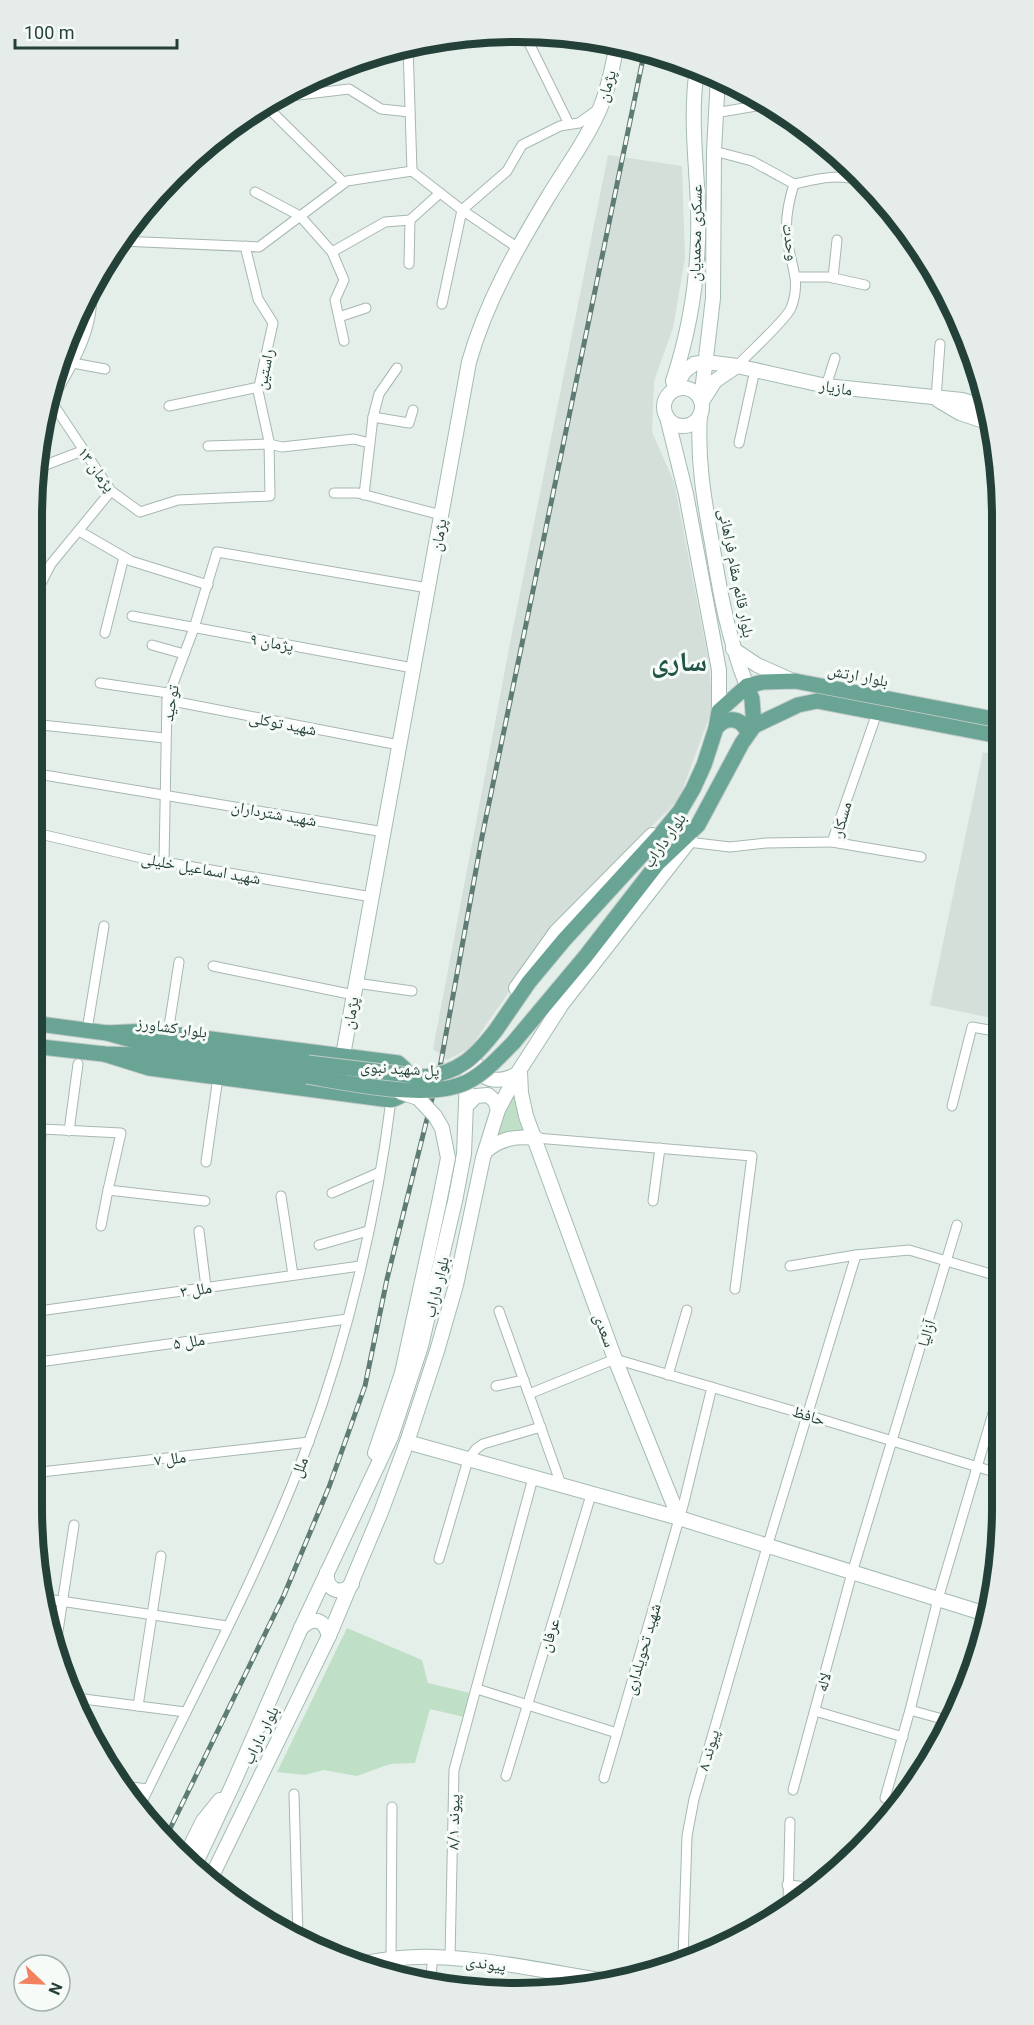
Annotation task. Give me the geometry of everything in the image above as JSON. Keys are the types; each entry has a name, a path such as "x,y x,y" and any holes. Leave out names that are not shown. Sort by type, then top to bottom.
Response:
{"main road":[{"name":"پژمان","path":"336,1092 469,362 490,300 601,106 615,52"},
{"name":"عسکری محمدیان","path":"670,393 685,346 698,259 698,207 692,121 696,77"},
{"name":"عسکری محمدیان","path":"701,407 713,298 714,151 717,86"},
{"path":"706,362 694,364 684,371 664,403 686,494 719,670 719,711 716,728"},
{"name":"مازیار","path":"706,362 737,366 826,386 962,400 981,417"},
{"path":"667,417 674,424 684,426 693,422 715,381 737,366"},
{"path":"670,393 683,388 689,389 695,392 701,407"},
{"name":"بلوار قائم مقام فراهانی","path":"701,407 699,465 703,492 722,608 733,649 753,706 751,729"},
{"name":"مازیار","path":"970,409 979,408"},
{"path":"733,649 757,665 795,681"},
{"name":"بلوار ارتش","path":"747,686 763,682 795,681 992,719"},
{"path":"719,711 747,686"},
{"name":"بلوار ارتش","path":"751,729 798,705 817,701 992,735"},
{"path":"716,728 727,719 734,719 751,729"},
{"name":"بلوار داراب","path":"198,1859 301,1628 391,1437 421,1346 464,1154 468,1077 476,1050 556,932 636,850 680,811 704,765 716,728"},
{"name":"بلوار داراب","path":"213,1873 329,1636 352,1584 407,1442 456,1284 485,1152 498,1110 518,1072 562,1004 688,842 751,729"},
{"name":"پل شهید نبوی","path":"308,1070 425,1077 444,1074 459,1067 481,1049 564,939 680,811"},
{"name":"پل شهید نبوی","path":"308,1070 389,1094 447,1088 466,1082 490,1066 513,1043 585,957 658,863 698,825"},
{"name":"بلوار کشاورز","path":"42,1024 107,1033 139,1042 308,1070"},
{"path":"107,1033 149,1031 398,1063 406,1069 410,1079 408,1089 401,1097 389,1094"},
{"name":"بلوار کشاورز","path":"42,1047 308,1070"},
{"path":"104,1054 149,1068 336,1092 389,1094 418,1098 435,1116 442,1128 448,1158 402,1373 344,1536"},
{"path":"474,1058 479,1071 490,1080 504,1081 518,1072"},
{"name":"سعدی","path":"518,1072 523,1105 615,1359 680,1518"},
{"path":"467,1105 476,1096 488,1095 495,1101 498,1110"},
{"path":"485,1152 502,1140 536,1138"},
{"path":"407,1442 680,1518 980,1612"},
{"path":"327,1572 326,1579 334,1590 341,1591 352,1584"},
{"path":"301,1628 308,1621 318,1621 326,1626 329,1636"},
{"path":"188,1851 203,1821 233,1784"},
{"name":"پیوندی","path":"375,1961 433,1956 563,1981"}],"street":[{"path":"529,42 569,124"},
{"path":"408,55 412,171"},
{"path":"300,95 349,89 381,109 410,112"},
{"path":"442,304 462,210 507,171 522,145 560,126 579,123 601,106"},
{"path":"715,113 755,106"},
{"path":"271,111 344,183"},
{"path":"714,151 753,161 794,184 828,177 848,176"},
{"path":"130,241 259,247 347,181 412,171 462,210 518,248"},
{"name":"وحدت","path":"737,366 790,310 796,277 788,244 787,226 789,199 794,184"},
{"path":"255,192 300,216 332,252 344,280 335,300 344,341"},
{"path":"332,252 385,222 410,220 440,193"},
{"path":"409,264 410,220"},
{"path":"833,278 837,240"},
{"name":"راستین","path":"245,246 258,299 273,323 259,387 269,444 270,496"},
{"path":"796,277 833,278 865,285"},
{"path":"62,380 73,363 83,339 91,307"},
{"path":"339,317 366,308"},
{"path":"936,399 940,344"},
{"path":"826,386 836,358"},
{"path":"73,363 105,369"},
{"path":"364,495 372,417 379,394 398,368"},
{"path":"739,443 755,370"},
{"path":"170,406 259,387"},
{"path":"372,417 408,423 413,410"},
{"name":"پژمان ۱۳","path":"54,411 111,491 140,512 178,500 270,496"},
{"path":"208,446 269,444 282,447 354,439 369,443"},
{"path":"45,465 82,451"},
{"path":"42,582 51,564 111,491"},
{"path":"334,493 364,495 441,514"},
{"path":"79,531 131,561 208,585"},
{"name":"توحید","path":"164,862 165,738 168,697 194,628 217,552 428,588"},
{"path":"105,633 124,557"},
{"name":"پژمان ۹","path":"132,616 413,668"},
{"path":"152,645 184,654"},
{"name":"شهید توکلی","path":"100,683 399,745"},
{"name":"مسکار","path":"877,713 832,842 921,857"},
{"path":"42,725 165,738"},
{"name":"شهید شترداران","path":"42,775 384,832"},
{"name":"شهید اسماعیل خلیلی","path":"42,834 164,862 372,897"},
{"path":"688,842 730,847 766,843 832,842"},
{"path":"87,1030 104,926"},
{"path":"168,1034 179,962"},
{"path":"213,966 355,989 412,991"},
{"path":"952,1106 972,1028 992,1031"},
{"path":"69,1131 78,1064"},
{"path":"206,1162 218,1077"},
{"name":"ملل","path":"143,1800 270,1538 309,1443 347,1319 360,1266 380,1172 389,1094"},
{"path":"42,1129 121,1133 101,1226"},
{"path":"536,1138 752,1156 735,1289"},
{"path":"653,1201 660,1148"},
{"path":"332,1193 380,1172"},
{"path":"108,1190 206,1200"},
{"path":"281,1196 292,1275"},
{"name":"آزالیا","path":"852,1573 957,1225"},
{"path":"199,1231 206,1287"},
{"path":"319,1245 368,1231"},
{"path":"790,1266 909,1250 992,1274"},
{"name":"پیوند ۸","path":"682,1953 687,1836 693,1804 767,1547 856,1256"},
{"name":"ملل ۳","path":"42,1311 360,1266"},
{"path":"668,1375 687,1310"},
{"path":"499,1311 562,1486"},
{"name":"ملل ۵","path":"42,1363 347,1319"},
{"path":"529,1394 615,1359"},
{"name":"حافظ","path":"615,1359 992,1471"},
{"path":"496,1386 524,1380"},
{"name":"شهید تحویلداری","path":"604,1778 680,1518 712,1387"},
{"path":"885,1798 938,1599 992,1418"},
{"path":"439,1559 468,1460 476,1449 483,1444 541,1427"},
{"name":"ملل ۷","path":"42,1472 309,1443"},
{"name":"پیوند ۸/۱","path":"450,1958 454,1770 533,1478"},
{"name":"عرفان","path":"506,1776 591,1495"},
{"path":"58,1631 74,1525"},
{"path":"138,1706 161,1556"},
{"name":"لاله","path":"793,1790 852,1573"},
{"path":"51,1600 227,1626"},
{"path":"477,1689 617,1733"},
{"path":"82,1699 186,1712"},
{"path":"910,1710 942,1719"},
{"path":"815,1711 903,1737"},
{"path":"133,1787 148,1789"},
{"path":"294,1794 298,1929"},
{"path":"391,1959 392,1807"},
{"path":"788,1898 790,1822"},
{"path":"787,1885 804,1886"},
{"path":"431,1975 433,1956"}],"shaded area":[{"path":"608,155 682,166 685,258 673,328 654,381 652,432 674,482 708,657 713,707 679,799 574,905 545,940 470,1048 447,1060 433,1049 513,628"},
{"path":"983,752 992,754 992,1018 930,1005"}],"green space":[{"path":"515,1089 530,1133 518,1130 496,1135"},
{"path":"347,1628 422,1660 428,1683 470,1693 464,1717 430,1709 415,1763 390,1764 357,1776 324,1770 304,1775 277,1772"}],"railway":[{"path":"169,1831 284,1595 329,1487 365,1386 387,1279 440,1067 482,837 643,59"}],"district":[{"name":"ساری","path":"679,661"}]}
